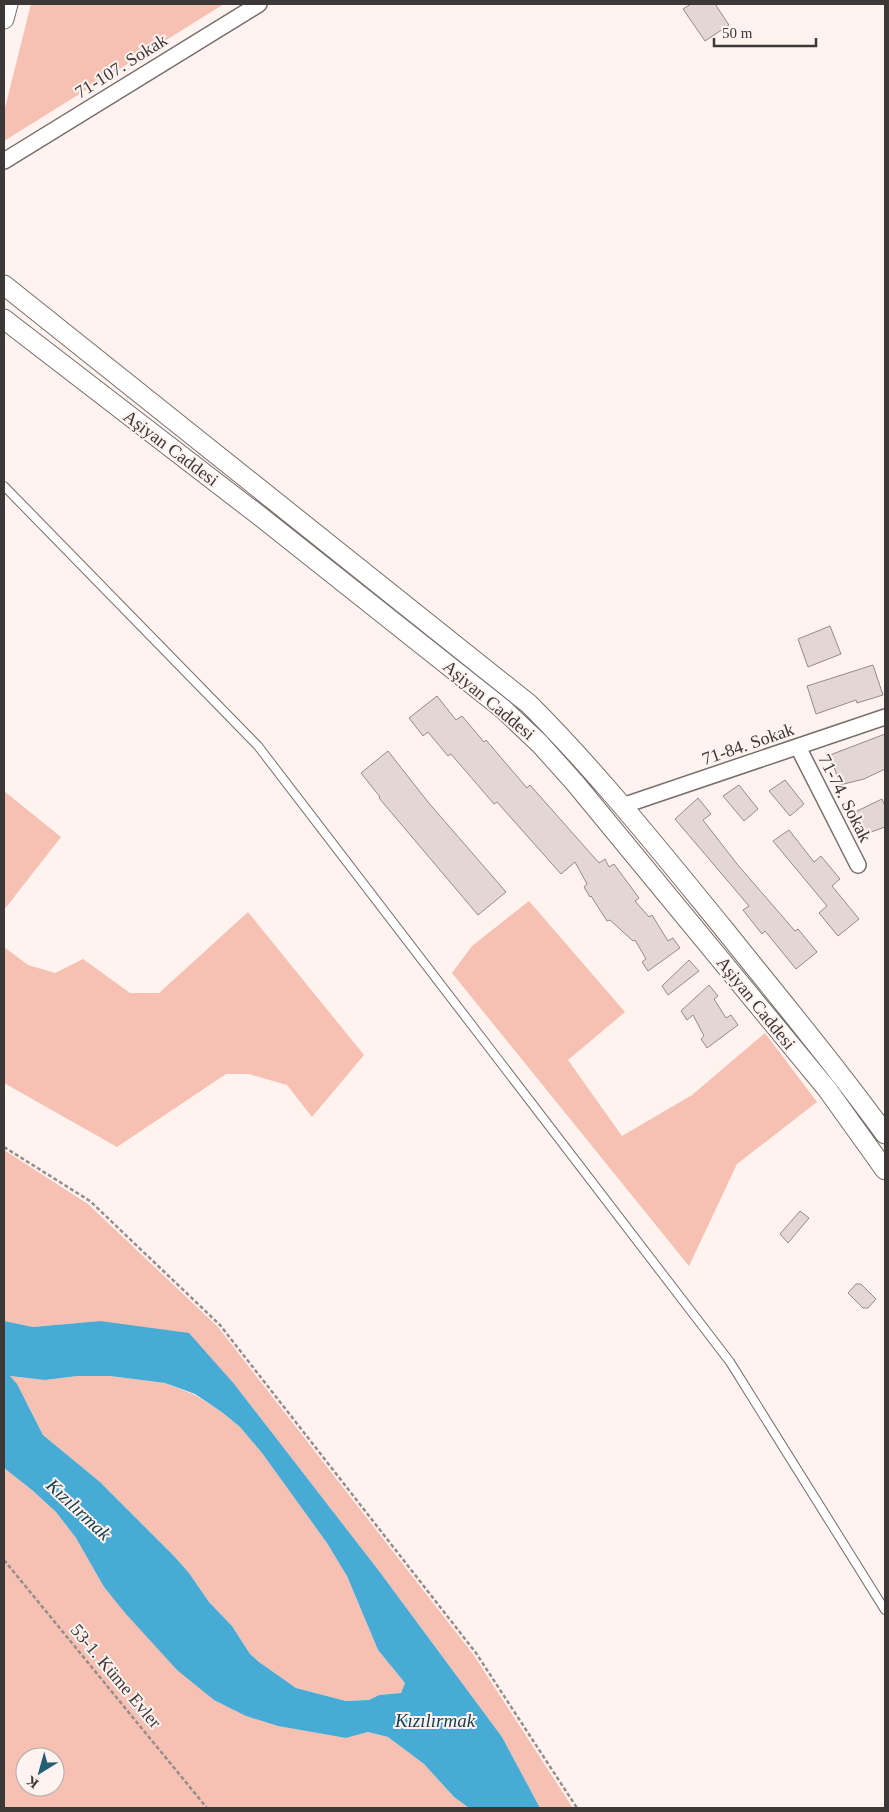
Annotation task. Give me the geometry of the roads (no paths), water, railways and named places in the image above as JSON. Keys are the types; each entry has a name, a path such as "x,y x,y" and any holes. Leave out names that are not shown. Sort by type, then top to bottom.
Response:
{"street":[{"path":"4,19 8,4"},
{"name":"71-107. Sokak","path":"4,161 259,4"},
{"name":"Aşiyan Caddesi","path":"4,285 529,704 575,750 622,806 853,1089 885,1134"},
{"name":"Aşiyan Caddesi","path":"4,319 440,659 503,709 540,744 575,783 827,1089 885,1170"},
{"name":"71-84. Sokak","path":"622,806 885,718"},
{"name":"71-74. Sokak","path":"798,747 858,865"}],"lane":[{"path":"4,486 258,746 730,1362 885,1610"}],"water":[{"name":"Kızılırmak","path":"4,1321 33,1327 100,1321 189,1333 235,1385 379,1571 502,1737 540,1808 469,1808 454,1797 424,1764 388,1737 368,1732 346,1738 278,1726 246,1716 214,1700 177,1670 126,1614 104,1587 76,1538 56,1512 4,1468","holes":["10,1376 45,1380 78,1376 110,1376 165,1383 195,1394 240,1427 262,1453 327,1543 347,1576 378,1650 405,1683 401,1693 379,1695 369,1700 346,1701 296,1688 259,1662 250,1654 232,1626 209,1602 189,1573 174,1556 100,1482 43,1435 17,1384"]}]}
